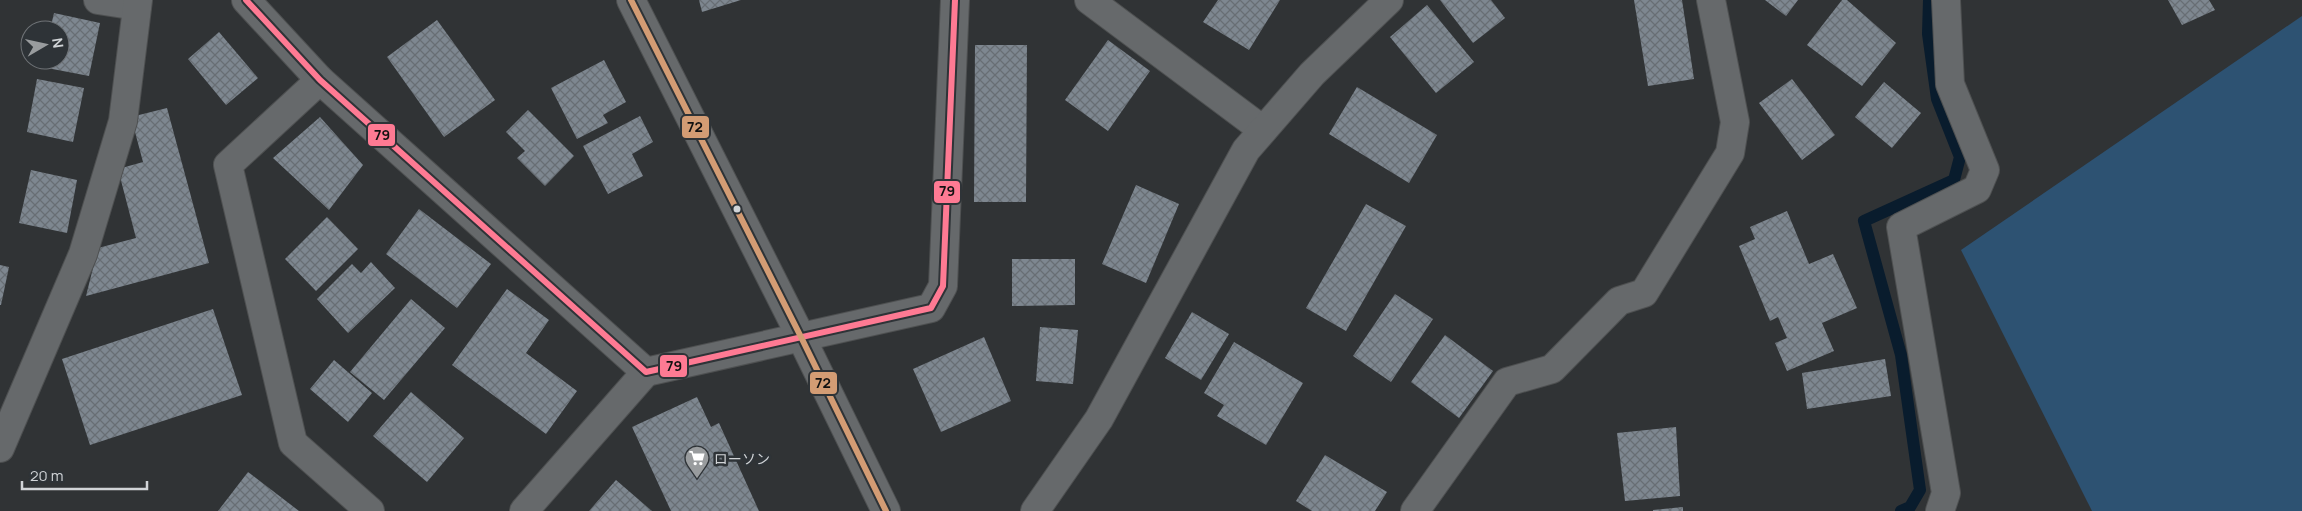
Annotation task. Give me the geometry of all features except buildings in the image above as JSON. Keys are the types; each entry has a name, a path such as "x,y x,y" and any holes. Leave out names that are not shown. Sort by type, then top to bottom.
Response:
{"street":[{"path":"0,448 83,254 123,121 138,3 98,0"},
{"path":"246,0 320,80 646,372"},
{"path":"631,0 801,337 886,511"},
{"path":"524,511 646,372 931,308 943,286 955,0"},
{"path":"1089,0 1263,130"},
{"path":"1035,511 1099,418 1246,150 1312,74 1389,0"},
{"path":"1415,511 1508,382 1552,369 1619,302 1644,293 1730,153 1735,122 1711,0"},
{"path":"1940,511 1946,493 1901,227 1977,189 1985,170 1950,84 1946,0"},
{"path":"320,80 228,165 293,443 370,511"}],"shaded area":[{"path":"2302,16 2302,511 2092,511 1961,250"}],"waterway":[{"path":"1901,511 1910,507 1920,490 1901,355 1864,221 1954,180 1960,157 1937,99 1928,34 1929,0"}],"transit line":[{"name":"79","path":"246,0 320,80 646,372 931,308 943,286 955,0"},
{"name":"72","path":"631,0 801,337 886,511"}],"place":[{"name":"ローソン","path":"697,479"}]}
